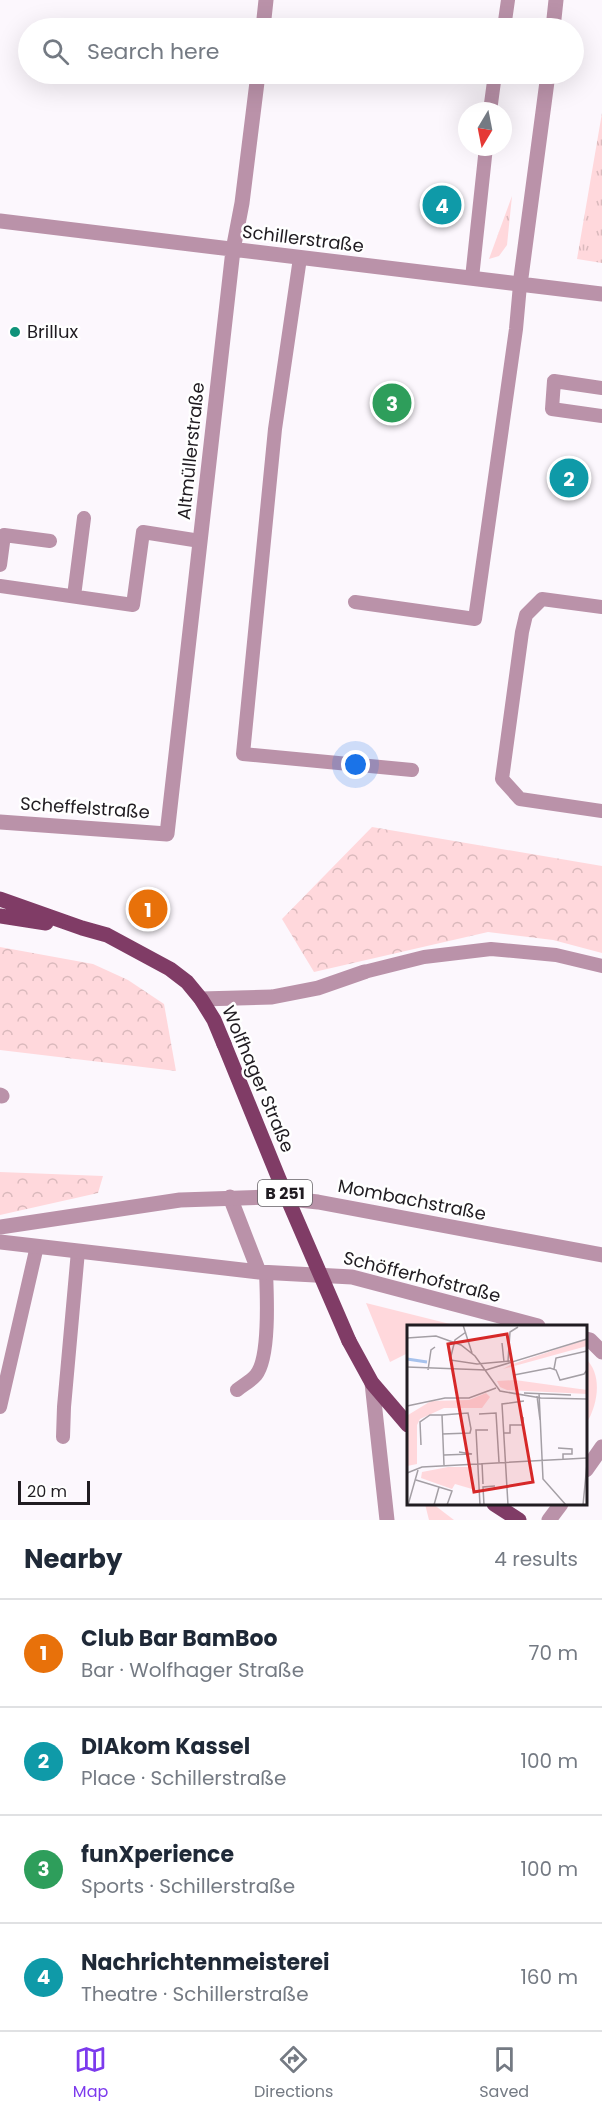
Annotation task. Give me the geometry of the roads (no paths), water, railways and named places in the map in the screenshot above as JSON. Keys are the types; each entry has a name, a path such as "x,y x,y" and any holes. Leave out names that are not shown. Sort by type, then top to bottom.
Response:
{"main road":[{"name":"Wolfhager Straße","path":"0,899 107,935 170,969 187,982 206,1005 349,1341 372,1383 407,1424"},
{"name":"Wolfhager Straße","path":"0,916 82,928"},
{"path":"497,1505 519,1520"}],"street":[{"path":"264,18 266,0"},
{"path":"554,18 556,0"},
{"name":"Altmüllerstraße","path":"168,834 233,250 242,203 257,84"},
{"path":"520,285 547,84"},
{"name":"Schillerstraße","path":"0,221 602,294"},
{"name":"Scheffelstraße","path":"0,822 168,834"},
{"path":"206,1005 272,997 318,988 364,972"},
{"path":"230,1197 263,1272"},
{"name":"Mombachstraße","path":"0,1227 180,1200 271,1197 318,1202 602,1255"},
{"name":"Schöfferhofstraße","path":"0,1242 263,1272 352,1277 534,1325"},
{"path":"587,1339 602,1352"},
{"path":"372,1383 387,1520"},
{"path":"587,1467 602,1447"},
{"path":"549,1520 560,1505"}],"lane":[{"path":"505,18 508,0"},
{"path":"491,102 494,84"},
{"path":"471,278 485,156"},
{"path":"300,258 275,429 243,754 412,770"},
{"path":"355,602 476,619 516,330 520,285"},
{"path":"602,388 554,381 552,409 602,416"},
{"path":"74,596 84,518"},
{"path":"0,585 133,605 143,532 200,541"},
{"path":"0,565 2,533 50,541"},
{"path":"602,607 542,599 526,615 502,778 520,798 602,811"},
{"path":"364,972 424,957 491,949 556,955 602,966"},
{"path":"0,1407 37,1246"},
{"path":"63,1437 78,1251"},
{"path":"237,1390 256,1375 261,1364 267,1308 263,1272"}],"place":[{"name":"Nachrichtenmeisterei","path":"442,205"},
{"name":"Brillux","path":"15,332"},
{"name":"funXperience","path":"392,403"},
{"name":"DIAkom Kassel","path":"569,478"},
{"name":"Club Bar BamBoo","path":"148,909"}]}
